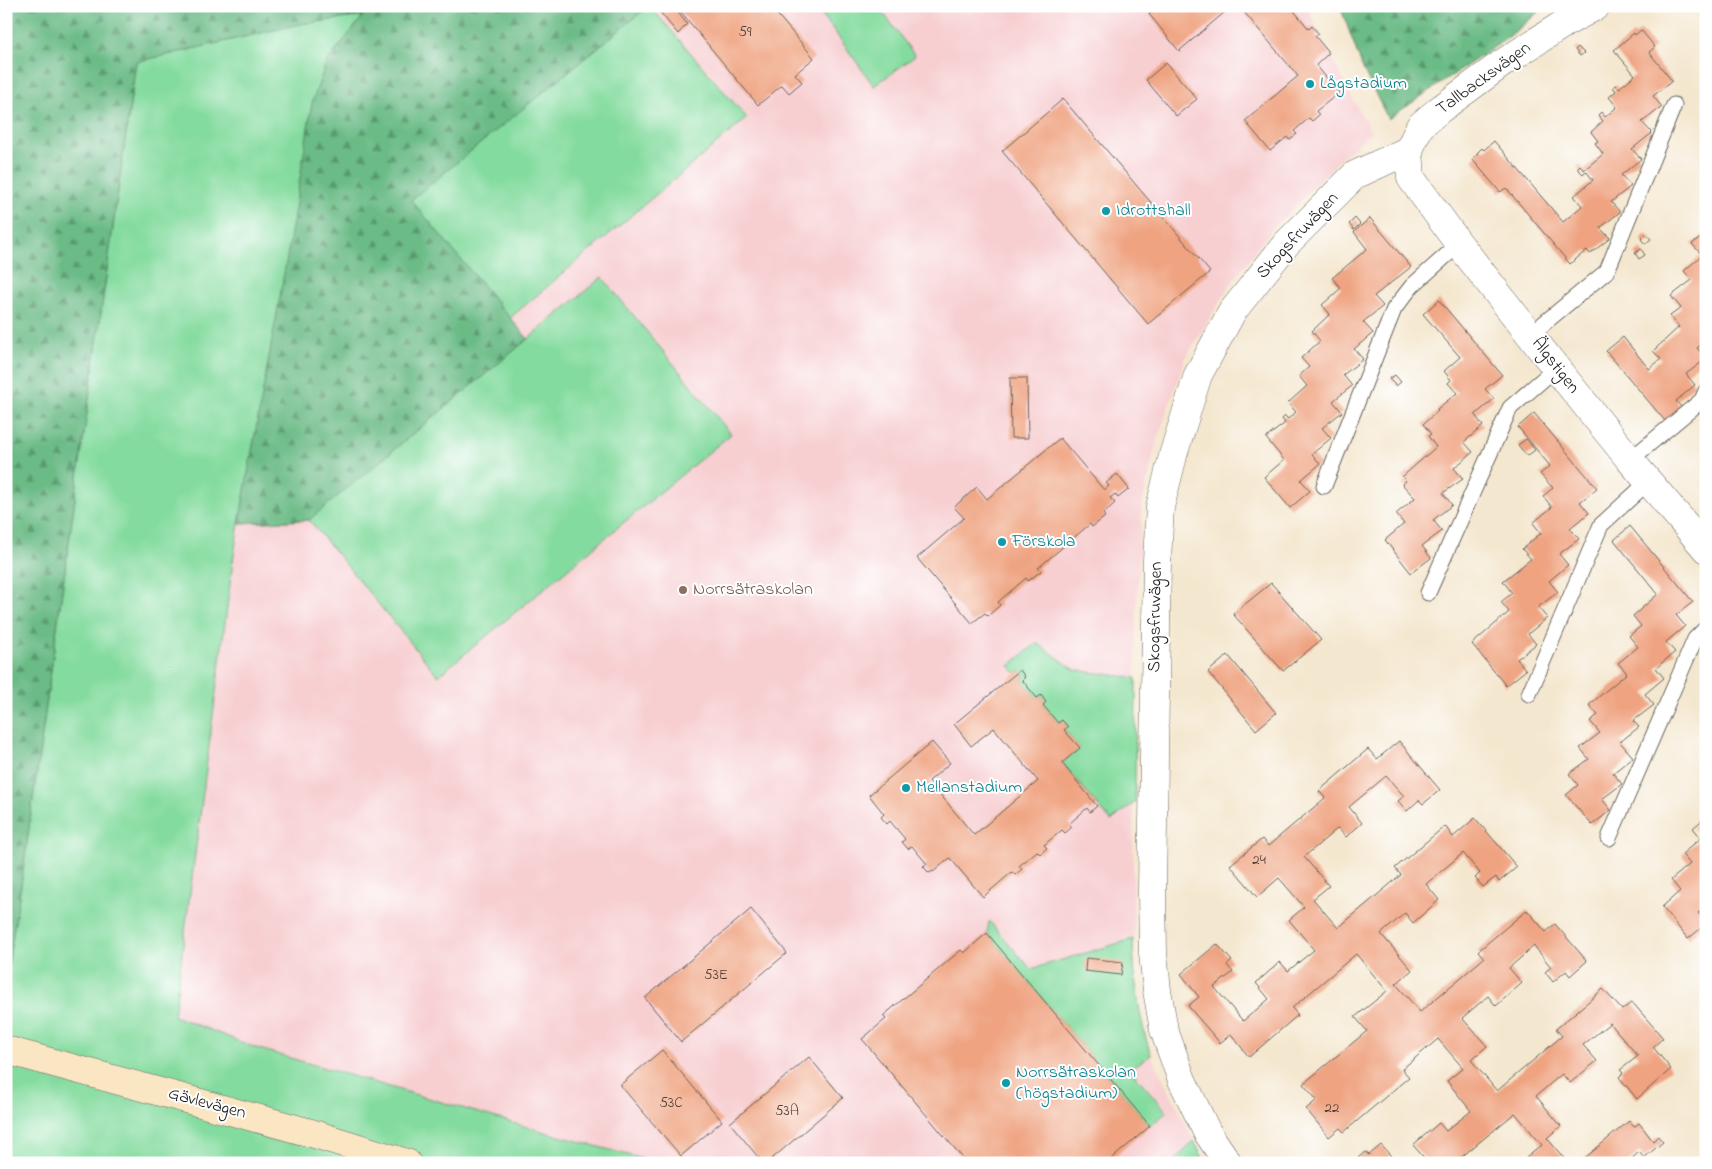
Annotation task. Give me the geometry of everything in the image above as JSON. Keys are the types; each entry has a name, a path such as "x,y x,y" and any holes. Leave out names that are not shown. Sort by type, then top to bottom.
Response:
{"main road":[{"name":"Gävlevägen","path":"6,1050 311,1133 407,1163"}],"street":[{"name":"Tallbacksvägen","path":"1411,178 1409,150 1420,126 1504,62 1565,23 1596,6"},
{"name":"Skogsfruvägen","path":"1228,1163 1208,1132 1182,1080 1164,1030 1156,981 1152,936 1152,873 1156,560 1160,507 1174,452 1198,374 1232,312 1287,243 1355,175 1409,150"},
{"name":"Älgstigen","path":"1411,178 1459,244 1556,368 1630,460 1706,549"}],"lane":[{"path":"1531,334 1607,271 1674,106"},
{"path":"1324,486 1394,309 1412,286 1459,244"},
{"path":"1428,593 1510,408 1556,368"},
{"path":"1630,460 1702,400 1706,391"},
{"path":"1529,694 1601,525 1649,482"},
{"path":"1609,838 1696,639 1706,628"}],"shaded area":[{"name":"Norrsätraskolan","path":"649,6 1306,6 1371,132 1342,157 1268,234 1228,288 1185,359 1156,443 1142,505 1136,619 1133,855 1134,981 1140,1016 1151,1055 1194,1141 1172,1163 657,1163 256,1048 173,1016 239,523 309,520 528,339 510,317"}],"green space":[{"path":"6,6 649,6 411,200 528,339 309,520 239,523 289,246 312,103 326,63 363,16 300,24 136,62 21,885 6,977"},
{"path":"371,6 650,6 747,118 510,318 528,339 602,277 731,434 438,676 309,520 239,523 174,1016 256,1048 657,1163 6,1163 6,977 21,885 136,62 300,24 364,16"},
{"path":"816,6 878,6 915,56 874,86"},
{"path":"1340,6 1546,6 1506,39 1388,119 1363,69"},
{"path":"1037,643 1075,670 1136,678 1135,802 1111,821 1062,763 1080,748 1064,730 1068,726 1062,720 1058,723 1043,705 1046,702 1041,695 1037,698 1022,680 1025,677 1020,670 1016,673 1009,666"},
{"path":"989,921 1031,969 1133,939 1134,969 1138,997 1151,1055 1130,1069 1167,1112 1150,1126 987,933"},
{"path":"1194,1141 1203,1158 1199,1163 1172,1163"}],"building":[{"path":"667,6 673,6 687,24 678,34 660,12"},
{"path":"676,6 770,6 814,58 795,74 802,82 789,93 782,85 758,105"},
{"path":"1158,6 1232,6 1179,51 1149,14"},
{"name":"Lågstadium","path":"1239,6 1290,6 1309,29 1312,26 1319,34 1315,36 1329,53 1316,65 1339,93 1316,111 1319,115 1312,121 1309,118 1294,131 1297,134 1289,140 1287,137 1270,151 1245,121 1298,76"},
{"path":"1641,30 1655,47 1649,52 1672,81 1653,96 1662,107 1642,122 1652,133 1632,149 1641,159 1621,175 1631,186 1611,202 1620,212 1600,228 1610,238 1590,254 1587,250 1570,264 1506,188 1500,192 1472,159 1482,148 1484,150 1494,141 1563,222 1582,206 1574,196 1593,180 1586,171 1583,174 1577,168 1580,165 1584,170 1603,154 1595,143 1598,141 1591,132 1603,121 1598,115 1601,112 1605,117 1617,107 1609,97 1616,91 1613,87 1616,85 1619,88 1635,75 1614,50 1634,33 1635,35"},
{"path":"1578,47 1584,53 1580,56 1575,50"},
{"path":"1166,63 1197,99 1176,116 1146,80"},
{"name":"Idrottshall","path":"1063,99 1210,272 1148,324 1002,151"},
{"path":"1355,218 1360,224 1354,230 1349,224"},
{"path":"1370,218 1411,267 1374,296 1383,306 1363,322 1373,333 1354,349 1363,359 1343,375 1352,386 1333,401 1342,412 1322,428 1331,438 1312,454 1320,464 1301,480 1310,491 1290,508 1264,477 1284,460 1266,438 1285,423 1282,419 1285,416 1288,419 1296,412 1288,403 1307,386 1299,376 1309,367 1301,358 1320,341 1312,331 1330,314 1322,305 1341,288 1332,278 1367,249 1354,232"},
{"path":"1646,234 1651,239 1645,244 1641,239"},
{"path":"1706,234 1706,341 1697,348 1706,359 1686,374 1695,385 1676,401 1682,408 1666,422 1606,351 1623,337 1649,369 1661,359 1653,351 1679,327 1670,316 1681,308 1671,296 1692,280 1684,271 1702,255 1692,244"},
{"path":"1641,249 1645,255 1639,259 1635,253"},
{"path":"1439,300 1502,375 1485,389 1494,399 1475,415 1483,426 1464,442 1473,452 1454,468 1463,479 1443,493 1452,505 1433,520 1442,531 1422,546 1431,558 1411,573 1385,540 1404,524 1396,514 1415,498 1402,484 1406,481 1402,477 1436,447 1428,436 1431,434 1423,424 1438,411 1437,409 1457,393 1448,383 1451,380 1444,371 1460,357 1423,314"},
{"path":"1395,375 1401,382 1396,386 1389,379"},
{"path":"1010,378 1027,378 1028,438 1011,438"},
{"path":"1534,413 1597,488 1580,502 1589,513 1570,528 1579,539 1559,554 1568,565 1549,581 1558,592 1538,607 1547,618 1528,634 1536,644 1517,659 1526,670 1506,686 1472,644 1509,612 1501,602 1512,593 1503,581 1531,559 1522,549 1541,533 1533,523 1552,507 1543,496 1553,488 1540,474 1550,466 1518,427"},
{"name":"Förskola","path":"1060,438 1104,490 1109,486 1106,483 1117,474 1129,489 1118,498 1115,494 1110,498 1115,503 1103,514 1105,517 1092,527 1090,524 1038,568 1041,571 1028,581 1026,578 998,602 1000,605 988,616 985,613 972,623 917,558 964,518 954,507 977,487 987,499"},
{"path":"1526,439 1535,450 1527,456 1518,445"},
{"path":"1630,526 1693,602 1676,615 1685,626 1666,642 1675,652 1656,668 1664,678 1645,694 1654,705 1633,721 1639,727 1620,742 1633,757 1613,773 1622,784 1602,799 1611,810 1592,825 1566,795 1578,785 1569,774 1589,759 1580,748 1600,733 1590,721 1598,715 1589,705 1627,673 1618,663 1638,647 1629,636 1641,626 1633,616 1658,594 1614,540"},
{"path":"1271,583 1321,640 1283,671 1233,614"},
{"path":"1228,655 1276,713 1256,730 1208,672"},
{"name":"Mellanstadium","path":"1020,670 1025,677 1022,680 1037,698 1041,695 1046,702 1043,705 1058,723 1062,720 1068,727 1064,730 1080,748 1062,763 1097,806 1090,812 1087,808 1069,824 1072,827 1065,833 1062,830 1044,845 1047,848 1040,854 1037,851 1019,866 1022,869 1015,875 1012,872 983,897 950,858 933,872 929,873 923,866 927,864 912,846 908,849 902,842 905,839 890,821 887,824 881,817 884,814 869,795 932,742 950,763 929,781 974,835 1038,781 994,728 971,746 954,724"},
{"path":"1399,741 1440,790 1423,804 1419,800 1407,811 1398,801 1404,796 1386,776 1349,807 1362,823 1346,837 1338,828 1304,857 1329,886 1313,899 1338,928 1401,875 1395,868 1445,826 1453,837 1475,818 1517,867 1499,882 1496,877 1483,887 1475,878 1480,873 1463,853 1426,884 1439,900 1413,923 1405,913 1381,934 1412,970 1396,984 1420,1012 1484,958 1478,951 1527,910 1546,932 1555,924 1587,961 1570,976 1566,971 1553,982 1545,972 1551,967 1534,946 1509,968 1522,983 1496,1006 1488,996 1462,1018 1487,1046 1471,1060 1497,1091 1562,1036 1556,1029 1603,989 1622,1010 1632,1002 1663,1038 1653,1047 1671,1069 1637,1099 1619,1077 1623,1073 1620,1070 1638,1056 1610,1023 1583,1045 1597,1061 1570,1083 1562,1074 1536,1096 1561,1126 1547,1138 1568,1163 1529,1163 1526,1158 1542,1145 1515,1113 1454,1163 1423,1163 1426,1160 1413,1145 1439,1123 1446,1131 1471,1111 1447,1081 1463,1068 1438,1039 1402,1069 1409,1077 1344,1132 1340,1128 1329,1137 1306,1109 1317,1100 1303,1084 1367,1031 1355,1017 1387,991 1356,954 1292,1008 1298,1015 1249,1057 1231,1034 1220,1043 1188,1006 1199,997 1181,974 1217,944 1232,961 1227,965 1233,972 1214,987 1243,1021 1269,999 1256,983 1280,962 1288,971 1314,950 1289,920 1304,907 1279,878 1257,897 1230,865 1262,839 1268,846 1325,798 1319,791 1368,749 1377,759"},
{"path":"1706,817 1706,907 1698,913 1706,924 1688,939 1662,907 1680,891 1671,880 1690,864 1682,854 1701,838 1693,828"},
{"path":"751,909 787,953 681,1042 645,998"},
{"name":"Norrsätraskolan (högstadium)","path":"987,933 1150,1126 1107,1163 967,1163 862,1039 886,1019 883,1016 961,950 964,953"},
{"path":"1086,958 1123,962 1121,975 1085,971"},
{"path":"662,1050 722,1121 681,1156 620,1085"},
{"path":"809,1057 843,1098 767,1163 763,1163 730,1123"},
{"path":"1629,1121 1634,1127 1639,1123 1653,1141 1658,1136 1663,1142 1644,1158 1639,1152 1627,1163 1579,1163"},
{"path":"1381,1145 1391,1156 1385,1161 1387,1163 1352,1163 1365,1152 1369,1155"}],"place":[{"name":"Lågstadium","path":"1310,84"},
{"name":"Idrottshall","path":"1106,211"},
{"name":"Förskola","path":"1002,542"},
{"name":"Norrsätraskolan","path":"683,590"},
{"name":"Mellanstadium","path":"906,788"},
{"name":"Norrsätraskolan (högstadium)","path":"1006,1083"}]}
